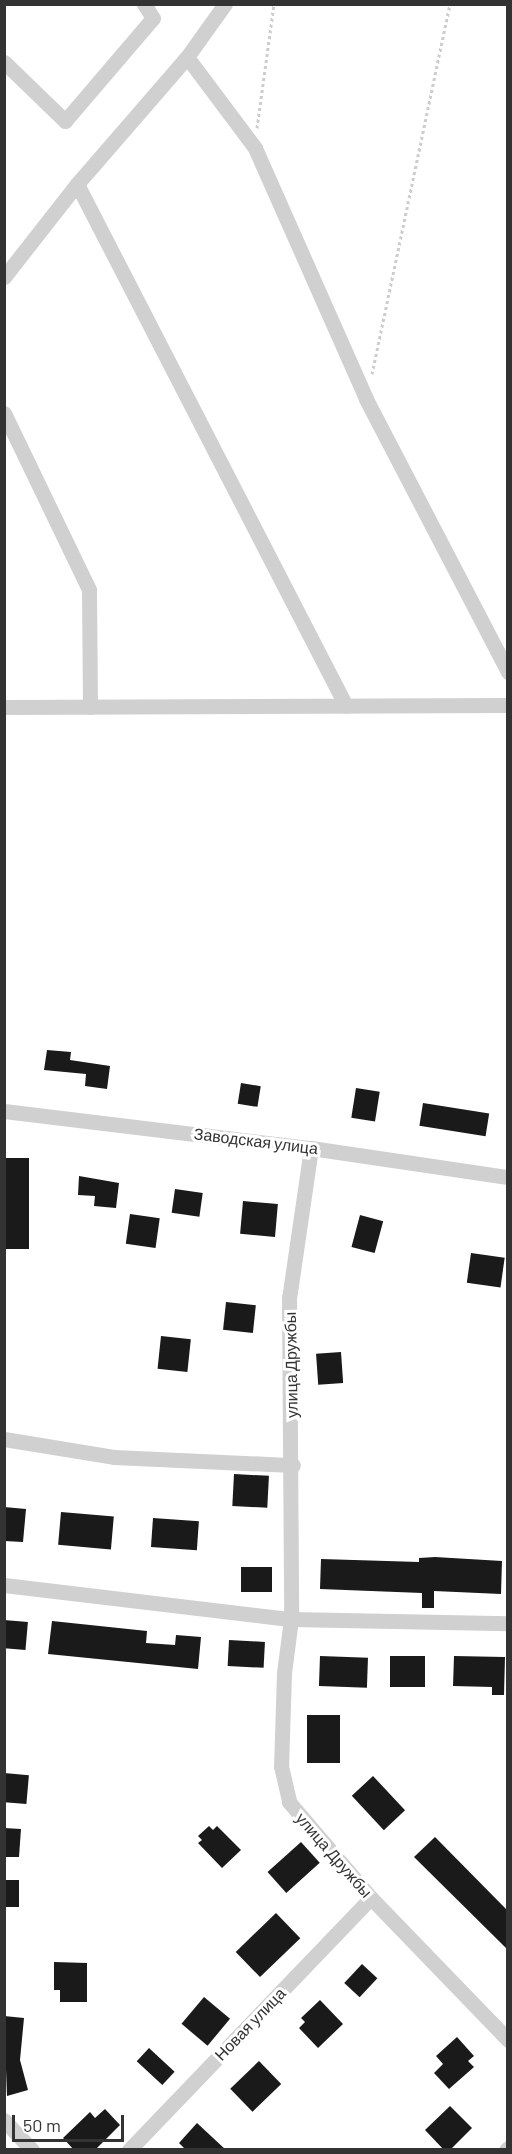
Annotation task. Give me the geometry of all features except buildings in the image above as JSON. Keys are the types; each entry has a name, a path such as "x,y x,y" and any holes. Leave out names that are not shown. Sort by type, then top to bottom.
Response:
{"street":[{"path":"4,62 65,121 153,18 144,4"},
{"path":"4,277 77,184 187,57 225,4"},
{"path":"187,57 255,148 366,399 507,672"},
{"path":"77,184 346,706"},
{"path":"4,413 89,590 90,707"},
{"path":"4,707 507,705"},
{"name":"Заводская улица","path":"4,1111 311,1148 507,1177"},
{"name":"улица Дружбы","path":"311,1148 290,1298 293,1465 291,1619 284,1673 281,1766 289,1802 371,1898 507,2040"},
{"path":"4,1439 114,1457 211,1464 293,1465"},
{"path":"4,1585 291,1619 507,1623"},
{"name":"Новая улица","path":"129,2150 371,1898"},
{"path":"4,2120 32,2150"}],"path":[{"path":"255,148 274,4"},
{"path":"366,399 450,4"}]}
